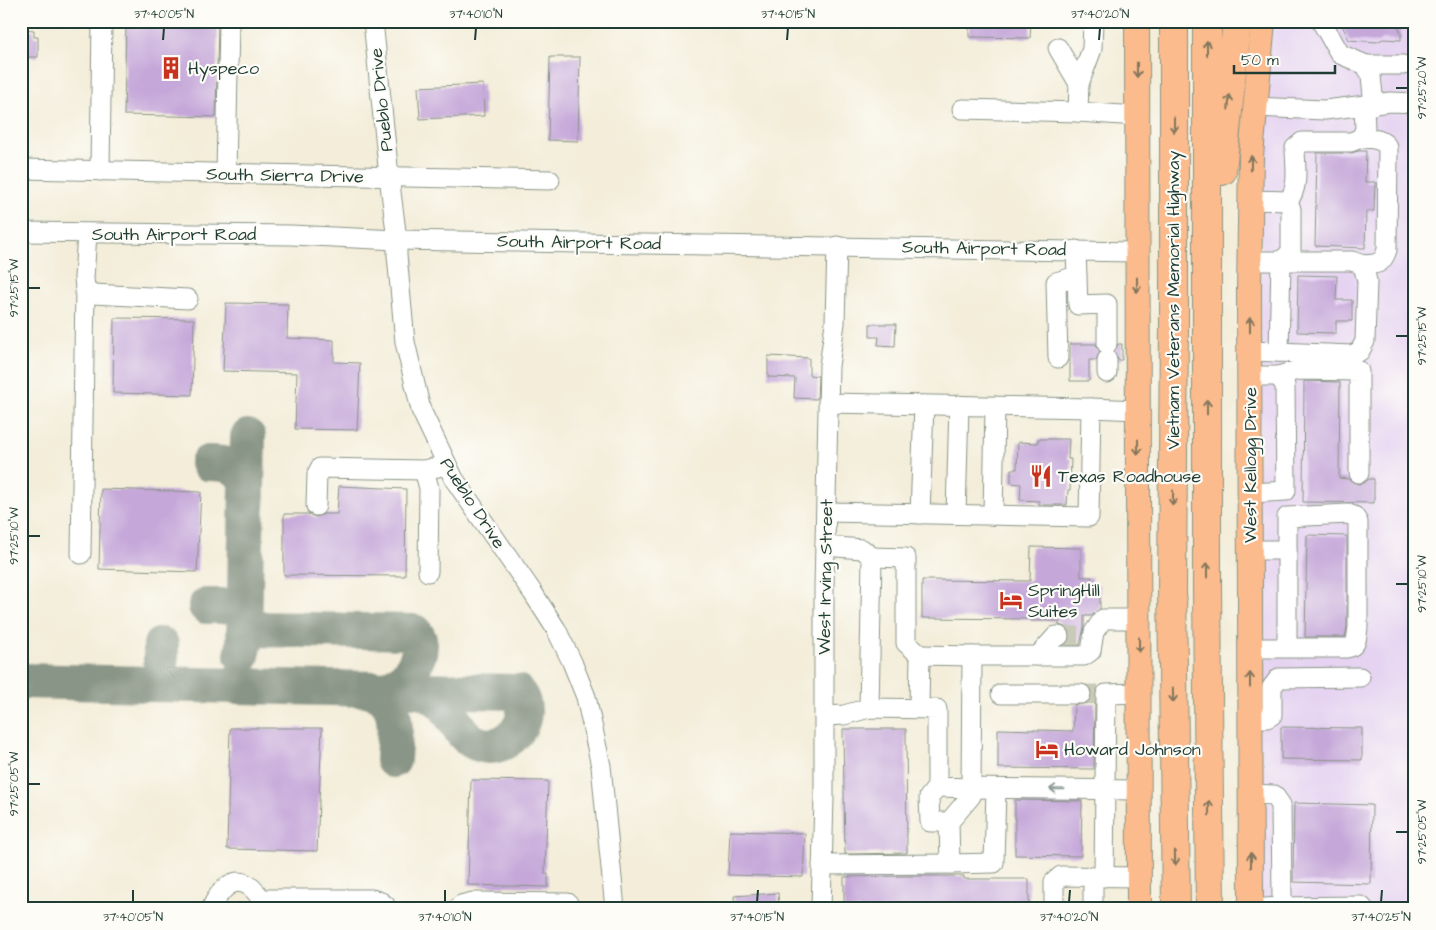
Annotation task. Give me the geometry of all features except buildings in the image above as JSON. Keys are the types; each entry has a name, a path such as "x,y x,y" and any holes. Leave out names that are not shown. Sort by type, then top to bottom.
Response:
{"highway":[{"name":"Vietnam Veterans Memorial Highway","path":"1207,21 1206,342 1210,909"},
{"path":"1206,342 1237,21"},
{"name":"Vietnam Veterans Memorial Highway","path":"1174,22 1172,587 1176,909"}],"main road":[{"path":"1137,21 1139,909"},
{"name":"West Kellogg Drive","path":"1251,909 1251,156 1263,21"}],"street":[{"path":"100,171 102,21"},
{"path":"226,174 228,21"},
{"name":"Pueblo Drive","path":"373,21 406,342 421,410 454,479 556,629 586,697 601,766 615,909"},
{"path":"1078,112 1079,84 1092,49 1093,21"},
{"path":"1321,21 1340,54 1366,65 1403,65"},
{"path":"1058,48 1079,84"},
{"path":"1361,138 1365,129 1369,106 1371,76 1366,65"},
{"path":"1255,107 1325,110 1390,102 1415,104"},
{"path":"962,109 1078,112 1137,116"},
{"path":"1250,261 1352,262 1363,266 1377,264 1384,260 1387,250 1388,148 1385,143 1378,140 1361,138 1351,142 1302,142 1295,148 1296,187 1292,196 1288,200 1251,200"},
{"name":"South Sierra Drive","path":"21,169 550,180"},
{"path":"1279,352 1281,261 1291,252 1291,209 1288,200"},
{"name":"South Airport Road","path":"21,232 291,235 397,240 1137,252"},
{"path":"81,554 84,278 87,234"},
{"name":"West Irving Street","path":"821,909 828,403 829,366 835,323 838,246"},
{"path":"1076,250 1078,305 1107,304 1107,359"},
{"path":"1250,351 1352,355 1360,350 1365,340 1367,281 1363,266"},
{"path":"1058,358 1056,282 1077,276"},
{"path":"85,288 93,294 188,298"},
{"path":"1250,376 1278,376 1298,370 1359,371 1360,473"},
{"path":"1278,376 1285,385 1287,647"},
{"path":"828,403 1138,410"},
{"path":"920,514 924,405"},
{"path":"956,514 959,406"},
{"path":"993,515 995,406"},
{"path":"826,512 1089,517 1091,408"},
{"path":"316,506 317,474 320,468 424,470 447,465"},
{"path":"424,470 429,488 428,572"},
{"path":"1250,493 1286,491"},
{"path":"1250,648 1347,648 1353,647 1355,644 1358,628 1358,522 1354,516 1348,514 1287,517"},
{"path":"825,546 862,549 872,557 906,558 906,643 920,655 1084,656 1091,651 1089,636 1103,620 1139,619"},
{"path":"1250,550 1287,550"},
{"path":"869,708 872,557"},
{"path":"1038,656 1056,636 1059,636"},
{"path":"919,708 920,655"},
{"path":"950,864 949,822 971,796 972,656"},
{"path":"1250,718 1267,718 1272,716 1272,687 1279,678 1360,677"},
{"path":"1001,694 1139,693"},
{"path":"1093,909 1099,877 1105,790 1095,694"},
{"path":"824,716 844,715 869,708 937,709 937,787 929,797 930,822 949,822"},
{"path":"937,787 1139,790"},
{"path":"822,865 994,864 998,788"},
{"path":"1250,794 1274,795 1281,805 1282,899 1279,907"},
{"path":"1054,909 1054,882 1061,876 1138,878"},
{"path":"211,909 223,888 240,881 248,884 261,904 372,899 385,905 384,909"},
{"path":"458,909 461,905 473,902 568,902"},
{"path":"1251,909 1360,906 1364,909"}],"shaded area":[{"path":"1264,21 1415,21 1415,909 1252,909"}],"taxiway":[{"path":"208,463 232,466 241,473 247,485 248,437"},
{"path":"242,656 244,644 247,485"},
{"path":"206,606 220,606"},
{"path":"244,644 249,635 257,629 414,632 420,643 420,650 415,664 407,676 385,689"},
{"path":"161,645 161,661"},
{"path":"21,681 419,690 440,702 468,738 482,745 493,746 503,743 511,737 518,730 522,721 524,711 522,701 517,692 419,690"},
{"path":"368,689 379,694 392,709 395,728 393,760"}],"tunnel":[{"path":"1059,636 1084,636"},
{"path":"1081,694 1098,694"}],"place":[{"name":"Hyspeco","path":"171,68"},
{"name":"Texas Roadhouse","path":"1041,476"},
{"name":"SpringHill Suites","path":"1011,600"},
{"name":"Howard Johnson","path":"1047,749"}]}
